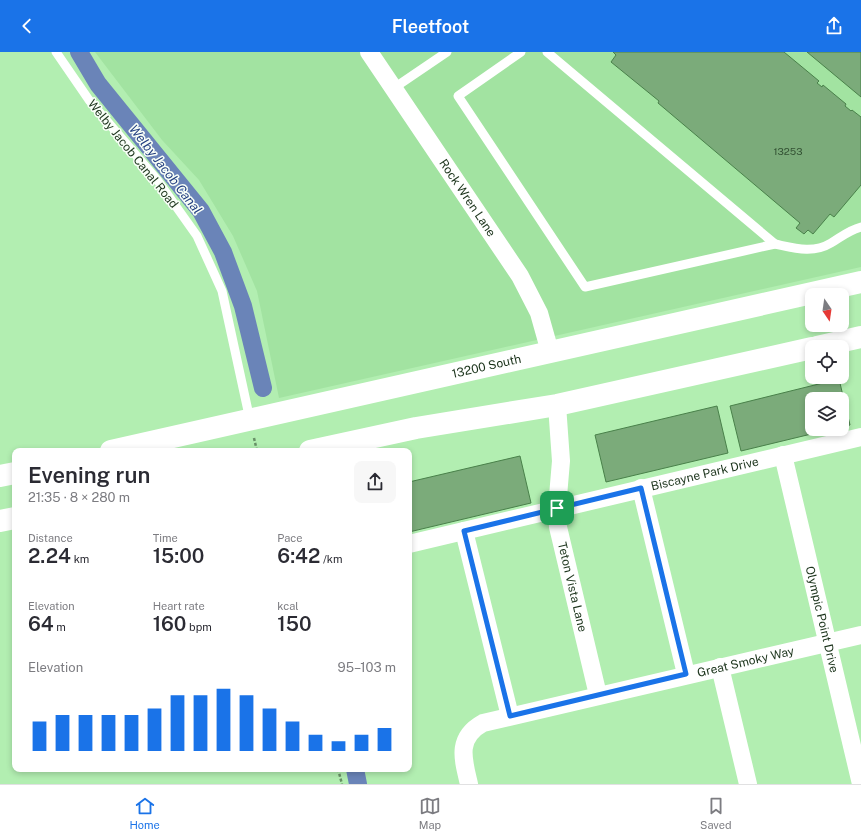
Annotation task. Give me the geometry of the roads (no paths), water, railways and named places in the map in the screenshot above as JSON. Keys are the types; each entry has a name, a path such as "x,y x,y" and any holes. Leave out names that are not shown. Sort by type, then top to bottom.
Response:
{"street":[{"name":"Rock Wren Lane","path":"369,52 520,276 539,313 550,352"},
{"name":"13200 South","path":"124,448 861,282"},
{"path":"848,340 861,337"},
{"path":"324,448 416,428 557,405 805,350"},
{"name":"Teton Vista Lane","path":"557,405 561,461 557,508 558,527 598,696"},
{"name":"Biscayne Park Drive","path":"412,543 861,437"},
{"name":"Olympic Point Drive","path":"783,455 861,784"},
{"path":"0,476 12,474"},
{"path":"641,488 686,674"},
{"path":"0,521 12,519"},
{"path":"464,531 510,716"},
{"name":"Great Smoky Way","path":"469,784 463,755 465,740 470,733 483,723 686,674 861,635"},
{"path":"720,667 748,784"}],"lane":[{"name":"Welby Jacob Canal Road","path":"56,52 89,100 158,181 197,236 222,291 250,420"},
{"path":"394,88 447,52"},
{"path":"521,52 458,96 585,287 775,244 803,250 816,250 853,229 861,227"},
{"path":"547,52 775,244"}],"waterway":[{"name":"Welby Jacob Canal","path":"79,52 98,84 201,211 223,252 243,306 263,388"},
{"name":"Welby Jacob Canal","path":"356,772 358,784"}]}
